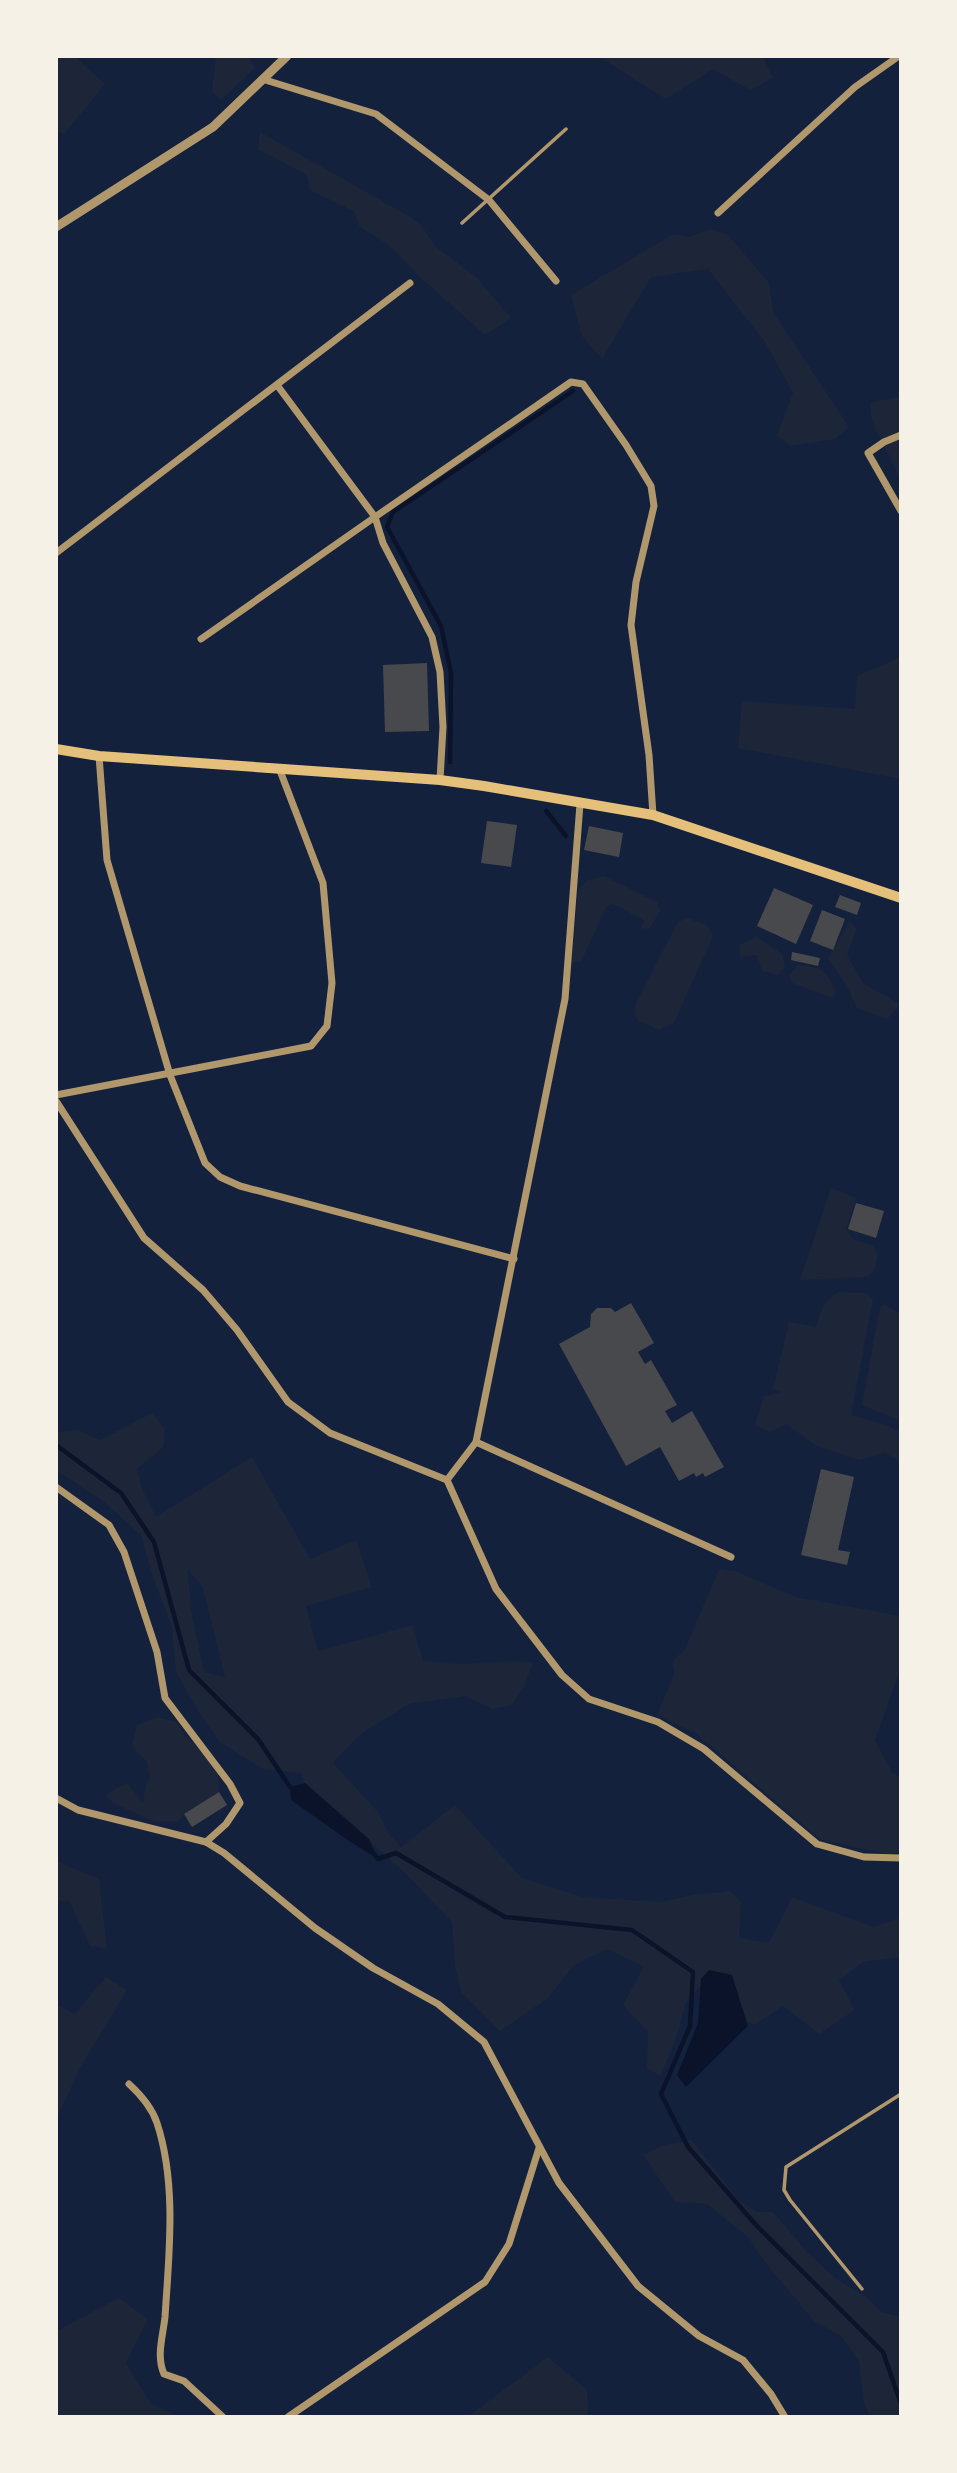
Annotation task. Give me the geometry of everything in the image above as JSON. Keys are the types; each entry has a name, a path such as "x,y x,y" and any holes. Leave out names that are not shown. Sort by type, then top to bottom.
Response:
{"main road":[{"path":"56,749 99,756 440,780 653,815 901,898"}],"street":[{"path":"56,227 213,127 286,56"},
{"path":"718,213 855,87 900,56"},
{"path":"262,79 376,114 489,200 556,281"},
{"path":"56,553 410,283"},
{"path":"201,639 571,382 583,384 626,445 651,486 653,496 654,506 636,582 631,625 649,755 653,815"},
{"path":"277,384 375,517 383,543 432,637 441,686 443,727 440,780"},
{"path":"901,435 867,453 901,511"},
{"path":"99,756 107,860 170,1075 205,1163 220,1177 240,1186 514,1259"},
{"path":"279,768 323,883 332,983 327,1026 311,1046 56,1098 106,1182 144,1238 203,1290 237,1330 288,1402 330,1433 447,1480 496,1589 562,1675 589,1699 658,1722 704,1749 817,1844 864,1857 901,1858"},
{"path":"447,1480 476,1442 514,1259 565,999 580,804"},
{"path":"476,1442 731,1557"},
{"path":"56,1487 109,1525 124,1552 157,1652 165,1698 230,1784 240,1803 226,1824 206,1842"},
{"path":"56,1798 78,1810 206,1842 224,1853 315,1928 373,1968 438,2004 484,2042 559,2183 638,2286 699,2336 743,2360 771,2394 785,2417"},
{"path":"130,2084 143,2097 157,2122 169,2179 168,2262 159,2362 164,2375 184,2381 223,2417"},
{"path":"288,2417 485,2282 509,2244 539,2148"}],"lane":[{"path":"462,223 566,129"},
{"path":"862,2289 790,2200 784,2190 786,2167 901,2094"}],"shaded area":[{"path":"56,56 74,56 105,84 64,134 56,130"},
{"path":"216,56 248,56 255,68 221,100 212,91"},
{"path":"598,56 762,56 773,78 750,90 713,69 666,99"},
{"path":"260,132 412,218 421,225 435,246 477,278 511,318 485,335 421,278 389,245 359,226 355,212 310,190 307,175 258,149"},
{"path":"709,229 728,235 769,283 773,312 849,427 835,439 790,446 777,435 793,393 765,342 708,269 651,277 602,359 582,336 571,295 673,234 690,237"},
{"path":"901,396 901,480 872,421 870,403"},
{"path":"901,657 901,779 738,748 742,701 855,709 857,676"},
{"path":"604,876 657,902 660,911 650,928 641,929 644,920 613,904 606,907 581,962 572,963 578,889 588,880"},
{"path":"687,918 707,925 713,936 674,1023 659,1030 638,1020 634,1015 636,1003 678,922"},
{"path":"850,921 857,929 847,955 863,983 901,1005 887,1019 857,1008 847,986 828,958"},
{"path":"757,937 782,954 785,967 778,975 762,971 757,955 740,957 739,945"},
{"path":"798,965 823,971 836,992 832,998 792,983 789,976"},
{"path":"831,1188 856,1198 846,1229 854,1240 872,1245 878,1254 874,1271 867,1277 800,1280"},
{"path":"839,1292 866,1293 873,1299 851,1415 887,1425 901,1433 901,1462 885,1453 859,1460 817,1446 786,1424 770,1432 755,1425 764,1396 782,1392 773,1389 789,1322 816,1327 826,1302"},
{"path":"884,1304 901,1314 901,1421 862,1405 880,1308"},
{"path":"152,1413 165,1429 164,1446 137,1469 142,1489 156,1517 252,1457 310,1559 356,1540 372,1587 306,1606 318,1651 413,1625 423,1661 459,1664 518,1661 533,1663 524,1686 512,1705 492,1709 465,1696 409,1704 362,1733 333,1763 378,1812 389,1834 401,1847 455,1805 522,1878 583,1897 661,1902 730,1891 741,1902 739,1938 769,1943 792,1897 873,1927 901,1918 901,1957 863,1962 839,1980 855,2010 819,2034 783,2006 754,2025 735,2015 709,1976 685,2004 678,2032 661,2076 647,2068 648,2032 623,2005 644,1966 607,1949 574,1965 547,1999 500,2031 461,1992 455,1965 452,1922 406,1874 305,1783 300,1773 263,1769 220,1742 199,1713 176,1672 172,1627 141,1535 104,1502 56,1470 56,1432 78,1430 100,1440","holes":["188,1570 203,1588 225,1677 204,1672 191,1611"]},
{"path":"719,1569 735,1571 796,1597 901,1616 901,1666 875,1741 892,1772 901,1778 899,1852 889,1854 821,1840 697,1734 657,1715 675,1672 672,1662 685,1649"},
{"path":"157,1717 177,1722 186,1737 202,1750 218,1774 219,1792 184,1814 178,1821 155,1822 113,1803 106,1795 128,1784 143,1803 150,1777 147,1762 132,1746 137,1725"},
{"path":"305,1783 369,1839 378,1859 291,1800 290,1787"},
{"path":"56,1861 99,1879 107,1949 90,1946 70,1902 56,1900"},
{"path":"709,1970 732,1975 748,2026 686,2087 677,2075 698,2023 701,1979"},
{"path":"106,1977 127,1990 81,2066 56,2120 56,2004 75,2014"},
{"path":"692,2140 737,2199 757,2212 773,2212 807,2252 835,2278 868,2298 881,2312 901,2317 901,2417 870,2417 864,2403 859,2361 841,2336 814,2321 768,2266 748,2237 707,2204 675,2202 643,2155 664,2145"},
{"path":"119,2298 148,2319 126,2363 151,2404 181,2417 56,2417 56,2331"},
{"path":"548,2357 587,2390 588,2417 467,2417"}],"building":[{"path":"427,663 429,731 385,732 383,665"},
{"path":"487,821 517,825 511,867 481,863"},
{"path":"589,826 623,833 619,857 584,850"},
{"path":"774,888 813,905 796,944 757,926"},
{"path":"840,895 861,903 857,915 835,907"},
{"path":"822,910 845,919 833,950 810,941"},
{"path":"792,952 820,958 818,966 791,960"},
{"path":"856,1203 884,1211 876,1238 848,1229"},
{"path":"631,1303 654,1343 638,1352 645,1364 651,1360 677,1405 665,1411 672,1423 692,1411 724,1467 705,1477 703,1473 696,1477 694,1473 679,1481 660,1447 626,1466 559,1344 590,1327 591,1314 597,1308 611,1308 615,1312"},
{"path":"821,1469 854,1477 838,1550 850,1552 847,1565 801,1555"},
{"path":"219,1792 227,1805 192,1827 184,1814"}],"waterway":[{"path":"450,762 451,673 441,626 387,527 393,512 573,391"},
{"path":"546,811 566,836"},
{"path":"56,1445 121,1493 154,1542 189,1670 258,1739 290,1787 295,1790"},
{"path":"375,1855 378,1859 396,1853 505,1917 632,1930 693,1972 690,2026 661,2094 688,2147 756,2225 883,2352 901,2404"}]}
